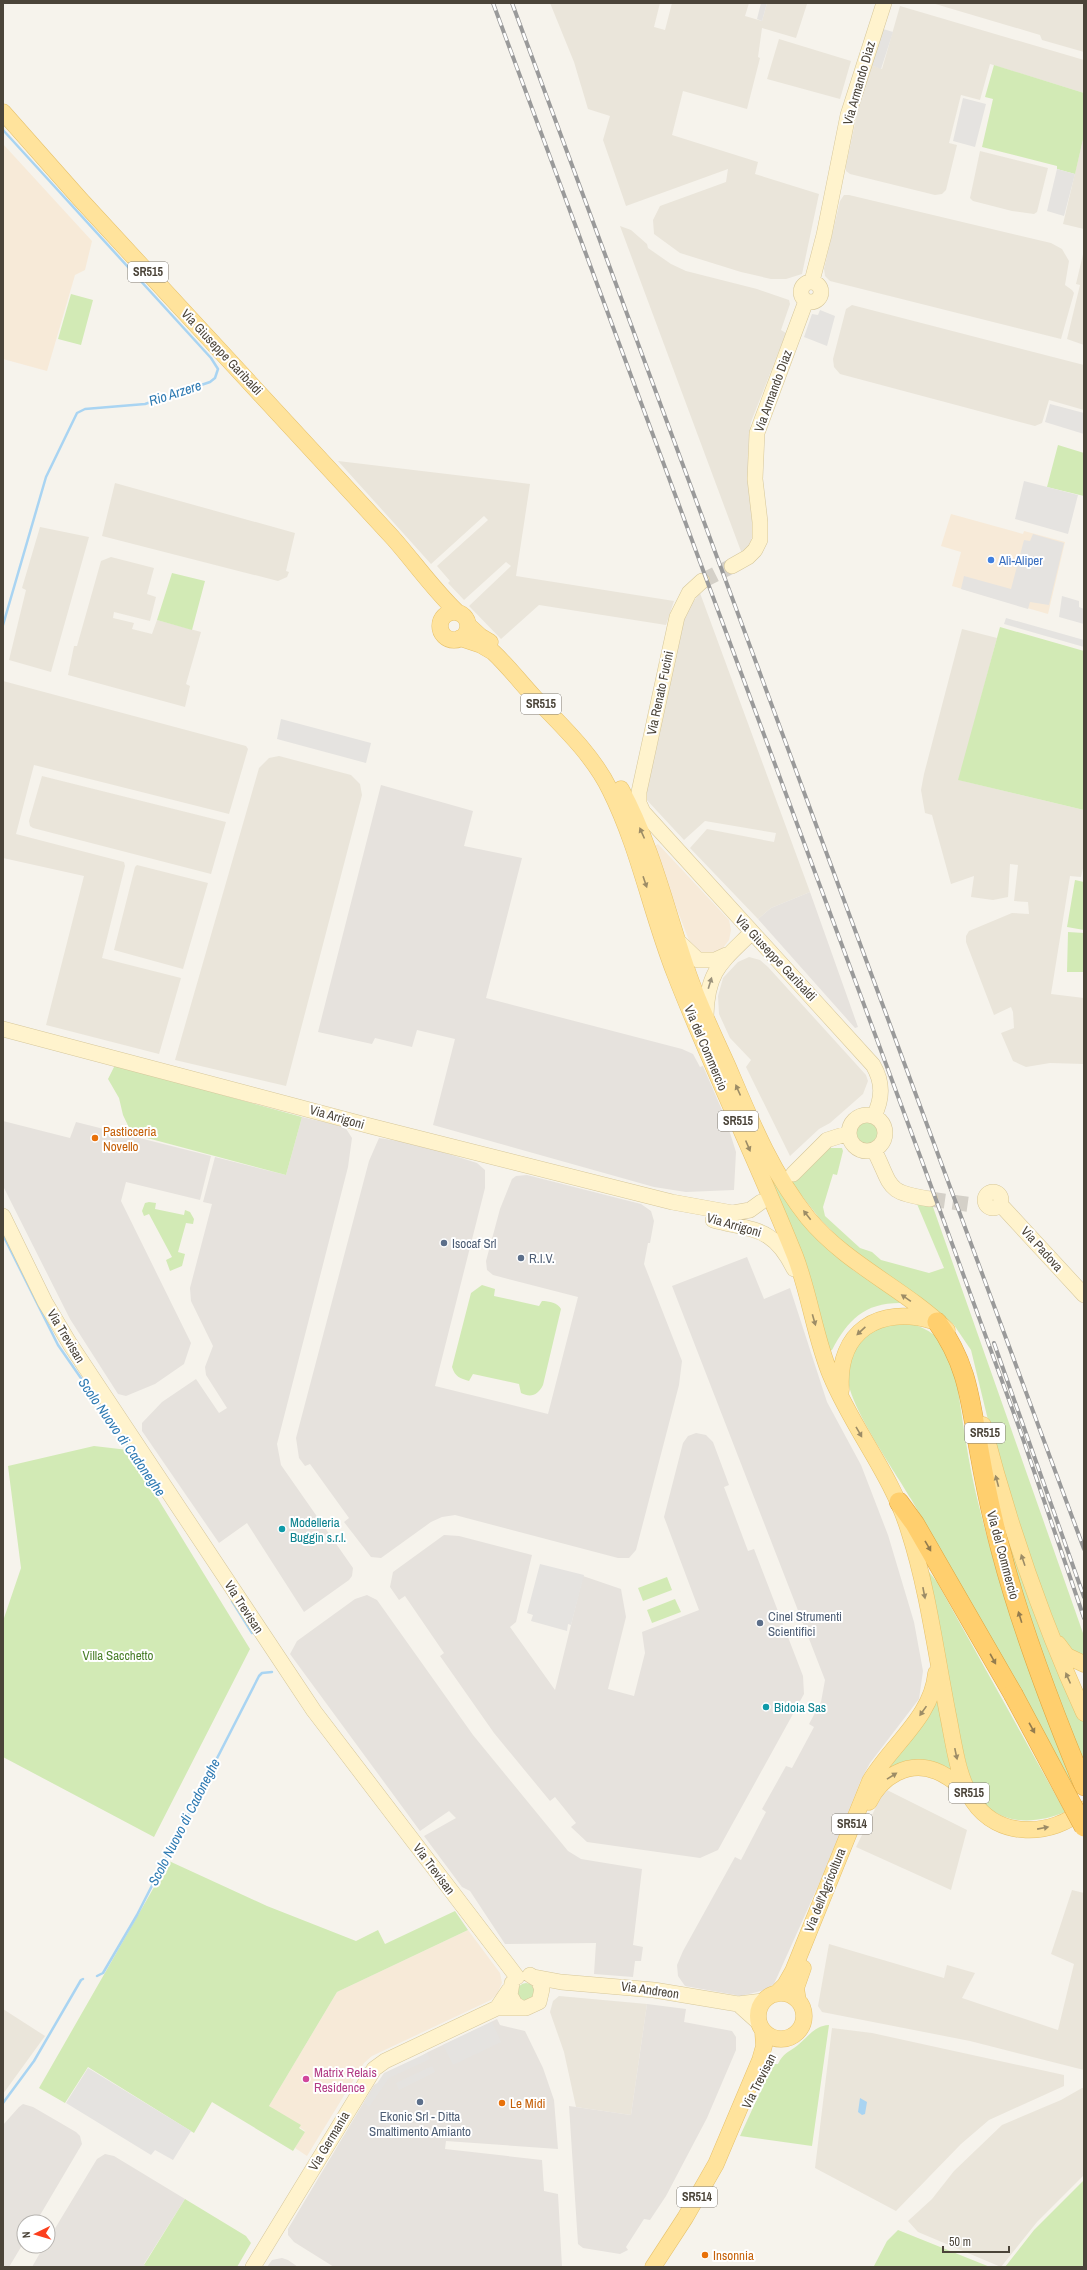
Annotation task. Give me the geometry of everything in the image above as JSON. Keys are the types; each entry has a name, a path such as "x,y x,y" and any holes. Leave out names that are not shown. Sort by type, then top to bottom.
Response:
{"highway":[{"name":"Via del Commercio","path":"937,1322 957,1354 963,1369 1001,1550 1023,1625 1047,1694 1084,1786"},
{"name":"Via del Commercio","path":"900,1502 915,1524 1013,1694 1084,1827"}],"main road":[{"name":"Via Giuseppe Garibaldi","path":"3,112 80,199 393,538 424,574 438,594 457,612 466,618 468,625 480,636 496,646 519,669 569,725 613,786"},
{"name":"Via Giuseppe Garibaldi","path":"438,594 442,620 440,625 445,636 450,639 460,638 481,645 498,657 613,786"},
{"path":"442,620 450,612 457,612"},
{"path":"460,638 464,635 468,625"},
{"name":"Via del Commercio","path":"613,786 645,838 689,975 760,1141 789,1192 809,1218 859,1265 919,1307 937,1322 962,1347 971,1375 1008,1518 1063,1667 1084,1713"},
{"name":"Via del Commercio","path":"613,786 673,970 775,1206 797,1261 829,1373 841,1398 900,1502 914,1548 960,1770 967,1790 980,1810 992,1820 1004,1826 1021,1830 1054,1826 1066,1822 1084,1809"},
{"name":"Via del Commercio","path":"841,1398 840,1371 843,1357 851,1342 865,1327 880,1319 900,1315 937,1322"},
{"name":"SR515","path":"1052,1635 1067,1656 1084,1664"},
{"name":"Via dell'Agricoltura","path":"770,1997 785,1985 793,1971 870,1781 879,1766 917,1720 930,1700 936,1681 938,1661"},
{"name":"Via dell'Agricoltura","path":"798,2001 796,1988 798,1979 875,1790 891,1776 900,1771 921,1768 935,1770 967,1790"},
{"path":"770,1997 789,1994 798,2001"},
{"name":"SR514","path":"761,2027 758,2011 770,1997"},
{"name":"SR514","path":"785,2040 798,2032 803,2022 803,2011 798,2001"},
{"path":"761,2027 772,2038 785,2040"},
{"name":"Via Trevisan","path":"653,2267 708,2178 735,2123 764,2046 761,2027"},
{"name":"Via Trevisan","path":"735,2123 743,2112 774,2050 785,2040"}],"street":[{"name":"Via Armando Diaz","path":"732,566 748,557 755,550 760,540 760,522 755,480 757,433 806,301 816,301 821,293 818,284 812,281 824,235 848,115 884,3"},
{"name":"Via Renato Fucini","path":"643,812 639,803 639,792 673,630 684,599 702,581"},
{"name":"Via Giuseppe Garibaldi","path":"643,812 873,1065 879,1078 881,1090 874,1116"},
{"path":"706,1016 706,1001 712,977 726,955 752,932"},
{"path":"679,942 698,960 715,960 726,955"},
{"name":"Via Arrigoni","path":"3,1029 370,1126 672,1202 733,1213 750,1210 761,1202"},
{"path":"863,1115 874,1116 880,1120 885,1130 883,1142 874,1150 864,1151 858,1149 853,1145 848,1134 852,1122 857,1117 863,1115"},
{"path":"793,1174 827,1140 848,1134"},
{"path":"874,1150 882,1170 897,1191 907,1196 930,1199"},
{"name":"Via Arrigoni","path":"672,1202 691,1212 741,1225 771,1236 786,1254 809,1302"},
{"name":"Via Padova","path":"986,1204 1084,1295"},
{"name":"Via Trevisan","path":"3,1216 46,1302 70,1344 290,1678 513,1984"},
{"path":"497,2008 513,1984 525,1974 534,1977 541,1984 542,1994"},
{"name":"Via Andreon","path":"534,1977 560,1982 654,1990 738,2004 770,1997"},
{"path":"497,2008 526,2008 536,2005 542,1994 560,1982"},
{"path":"513,1984 512,2000 520,2007"},
{"path":"738,2004 761,2027"},
{"name":"Via Germania","path":"253,2267 374,2069 385,2061 497,2008"}],"shaded area":[{"path":"550,3 660,3 654,27 665,30 672,3 749,3 745,16 762,21 767,3 807,4 796,38 762,28 758,57 760,58 747,109 683,91 672,135 758,162 755,174 819,194 802,274 786,279 771,279 741,272 680,253 654,234 653,220 660,206 726,182 728,169 626,206 603,140 610,116 588,109 574,62"},
{"path":"761,3 767,3 762,21 757,19"},
{"path":"932,3 1084,3 1084,52 1042,40 1040,35"},
{"path":"900,6 1084,60 1084,93 990,64 980,100 961,95 949,143 957,145 946,190 942,194 935,195 850,174 846,171 846,166 859,104 871,65 882,69"},
{"path":"880,28 893,32 881,69 868,64"},
{"path":"779,39 851,61 840,99 767,79"},
{"path":"963,98 986,104 975,147 953,141"},
{"path":"1084,135 1084,229 1063,224"},
{"path":"3,144 92,241 85,270 75,275 47,371 3,359"},
{"path":"980,151 1048,168 1037,212 1034,214 1012,211 973,201 970,198"},
{"path":"1057,169 1075,174 1064,216 1047,211"},
{"path":"844,195 1051,243 1062,249 1069,261 1065,285 1074,293 1061,339 830,281 825,276 824,269 840,201"},
{"path":"620,226 631,230 647,244 648,248 671,264 686,271 757,289 789,300 790,304 781,330 786,333 751,422 748,456 753,535 749,546 742,554"},
{"path":"1084,250 1084,345 1067,339 1080,285 1076,284"},
{"path":"852,305 1084,365 1084,410 1049,400 1042,423 1035,426 840,374 834,367 833,359 846,309"},
{"path":"820,310 835,316 827,346 804,337 812,314 818,315"},
{"path":"1050,404 1084,413 1084,434 1045,422"},
{"path":"338,461 530,484 516,576 674,601 666,625 539,605 501,639 469,606 511,566 506,562 464,600 448,583 450,581 437,566 488,520 484,516 431,564"},
{"path":"1024,481 1078,495 1068,534 1015,519"},
{"path":"115,483 295,533 286,571 289,572 287,577 278,581 102,536"},
{"path":"951,514 1023,534 1024,531 1065,542 1048,614 952,586 961,552 941,546"},
{"path":"40,527 89,537 51,672 9,660 26,590 22,588"},
{"path":"1033,534 1064,543 1049,605 1030,602 1028,609 961,589 964,576 1011,589 1024,540 1030,541"},
{"path":"111,557 154,568 147,594 156,597 150,621 114,612 113,618 134,623 132,629 152,634 157,620 201,632 186,684 190,686 185,707 68,675 74,646 77,646 101,561"},
{"path":"700,593 810,892 771,908 758,919 690,848 707,829 774,842 776,833 705,821 684,840 645,798 684,618 689,607"},
{"path":"1062,596 1079,601 1079,607 1084,609 1084,624 1059,617"},
{"path":"1006,618 1084,640 1084,647 1004,624"},
{"path":"962,629 997,638 959,780 1084,810 1084,864 1081,877 1070,876 1051,994 1084,998 1084,1064 1050,1063 1026,1067 1013,1061 1001,1033 1014,1028 1013,1012 1011,1007 994,1015 966,942 966,936 969,931 1012,913 1029,914 1028,902 1014,901 1018,865 1010,864 1008,897 993,900 971,897 974,876 951,884 932,815 925,813 921,790 924,774"},
{"path":"3,681 246,746 248,749 229,814 34,765 16,834 124,862 125,866 102,958 181,978 159,1054 46,1025 84,876 3,858"},
{"path":"281,719 371,743 366,763 277,739"},
{"path":"279,756 351,775 360,784 362,795 286,1086 175,1060 259,768 269,758"},
{"path":"42,776 226,822 211,874 33,828 30,826 29,821"},
{"path":"381,785 473,811 464,846 522,858 486,998 682,1049 693,1054 700,1067 703,1066 725,1117 736,1152 734,1190 686,1192 654,1187 433,1125 455,1039 417,1030 412,1047 375,1038 372,1044 318,1032"},
{"path":"658,844 729,920 731,930 729,940 723,948 708,955 699,953 690,943 653,847"},
{"path":"137,865 208,883 183,969 114,950 135,867"},
{"path":"810,892 858,1027 855,1028 758,919 771,908"},
{"path":"749,957 760,960 768,967 866,1075 868,1081 863,1094 830,1123 819,1129 790,1156 746,1067 751,1060 730,1038 719,1014 718,996 723,978 738,962"},
{"path":"302,1117 345,1127 352,1138 348,1167 277,1444 281,1465 353,1568 352,1576 349,1580 304,1612 247,1523 219,1543 142,1431 142,1423 162,1402 196,1379 219,1413 227,1408 206,1375 205,1367 213,1346 191,1301 190,1288 212,1204 203,1202 215,1157 286,1175"},
{"path":"3,1121 70,1138 76,1122 211,1156 200,1200 126,1182 121,1201 191,1343 184,1364 155,1384 126,1396 118,1394 70,1319 3,1186"},
{"path":"379,1138 417,1144 477,1163 485,1170 485,1188 435,1386 548,1414 578,1297 493,1275 487,1270 486,1261 500,1209 512,1179 516,1176 527,1175 641,1204 651,1211 654,1221 644,1264 682,1361 679,1385 636,1550 629,1558 618,1558 455,1515 442,1517 431,1522 381,1558 371,1557 344,1522 349,1518 310,1464 305,1466 299,1458 296,1438 369,1161"},
{"path":"747,1257 764,1299 790,1288 827,1402 861,1465 888,1535 914,1622 923,1671 919,1699 870,1763 861,1780 823,1875 774,1984 765,1990 741,1996 685,1986 678,1976 677,1965 683,1951 735,1857 741,1860 766,1812 762,1809 786,1766 792,1768 814,1727 809,1724 821,1702 825,1680 672,1286"},
{"path":"696,1433 706,1435 713,1442 729,1485 724,1487 748,1551 754,1549 803,1676 804,1694 718,1850 700,1858 587,1842 571,1827 576,1823 555,1797 550,1801 494,1733 440,1656 444,1653 405,1596 399,1600 390,1587 393,1572 444,1535 459,1536 532,1555 516,1622 510,1627 555,1690 583,1576 621,1589 626,1617 608,1689 634,1696 645,1653 642,1632 699,1610 664,1517 683,1443 688,1436"},
{"path":"540,1564 584,1575 571,1625 568,1624 567,1631 531,1621 533,1615 527,1613"},
{"path":"367,1595 377,1600 473,1735 568,1851 581,1859 642,1869 633,1945 643,1947 641,1961 635,1961 633,1977 594,1974 596,1943 505,1944 470,1891 462,1887 424,1836 456,1818 449,1811 420,1831 290,1654 297,1641 355,1599"},
{"path":"885,1789 967,1830 951,1890 856,1847"},
{"path":"1072,1890 1084,1893 1084,2070 970,2041 822,2012 818,2006 829,1944 944,1978 947,1965 975,1973 962,1998 1058,2030 1074,1964 1051,1954"},
{"path":"468,1930 500,1973 502,1983 497,1994 491,2000 372,2056 364,2063 307,2156 295,2148 305,2131 269,2106 337,1992"},
{"path":"559,1996 647,2004 631,2115 576,2107 564,2052 550,2012 553,2001"},
{"path":"647,2004 686,2009 684,2022 732,2031 736,2037 736,2050 707,2118 666,2196 650,2220 644,2219 626,2247 628,2250 620,2254 583,2248 578,2244 569,2106 631,2115"},
{"path":"3,2009 45,2036 3,2094"},
{"path":"497,2019 500,2025 525,2031 543,2068 554,2100 558,2149 446,2141 445,2149 542,2160 544,2191 558,2194 562,2267 334,2267 294,2242 288,2235 288,2229 374,2085 428,2052"},
{"path":"492,2022 501,2042 453,2065 443,2045"},
{"path":"832,2028 872,2033 1064,2075 1064,2086 989,2120 961,2144 896,2211 815,2168"},
{"path":"427,2053 430,2059 389,2078 369,2107 364,2103 384,2073"},
{"path":"432,2066 435,2072 399,2090 396,2083"},
{"path":"88,2068 191,2131 173,2160 155,2150 151,2155 66,2103"},
{"path":"1084,2088 1084,2175 1037,2222 1001,2267 918,2232 908,2221 932,2199 954,2171 1002,2125 1061,2100"},
{"path":"23,2104 33,2107 76,2132 80,2136 82,2144 41,2214 16,2214 17,2254 9,2267 3,2267 3,2125"},
{"path":"105,2154 114,2156 185,2199 144,2264 148,2267 32,2267 39,2254 56,2254 56,2227 97,2159"},
{"path":"282,2258 298,2267 267,2267 272,2260"}],"green space":[{"path":"994,65 1084,93 1084,135 1075,174 1057,169 1057,166 982,147 993,99 985,97"},
{"path":"71,294 93,300 81,345 58,339"},
{"path":"1058,445 1084,453 1084,496 1047,487"},
{"path":"172,573 205,581 192,630 157,620"},
{"path":"1000,627 1084,651 1084,810 958,780"},
{"path":"1075,880 1084,882 1084,930 1067,927"},
{"path":"1068,932 1084,933 1084,972 1067,972"},
{"path":"115,1065 302,1117 286,1175 132,1134 123,1115 119,1098 108,1079"},
{"path":"867,1120 875,1124 879,1132 875,1140 867,1144 859,1140 855,1132 859,1124"},
{"path":"827,1148 842,1148 843,1151 837,1175 833,1174 823,1207 825,1216 860,1248 872,1252 881,1260 929,1273 944,1268 917,1204 933,1207 1084,1636 1084,1661 1063,1644 1026,1549 988,1420 971,1350 954,1325 940,1313 844,1243 820,1219 791,1182"},
{"path":"760,1158 853,1270 899,1300 900,1303 876,1306 858,1315 844,1330 830,1351"},
{"path":"145,1203 156,1203 155,1209 184,1215 185,1210 190,1212 194,1219 193,1224 186,1223 178,1252 185,1254 182,1266 170,1271 166,1260 172,1257 149,1214 144,1216 142,1211"},
{"path":"482,1285 495,1289 494,1296 539,1306 542,1301 548,1301 556,1304 561,1309 543,1385 534,1395 525,1395 521,1393 519,1384 473,1374 469,1381 458,1377 453,1370 452,1367 471,1293"},
{"path":"909,1323 923,1328 935,1335 945,1345 954,1362 977,1498 997,1574 1034,1684 1078,1793 1076,1796 953,1573 911,1499 864,1422 850,1391 848,1371 850,1362 853,1354 863,1340 869,1334 885,1326"},
{"name":"Villa Sacchetto","path":"94,1446 128,1450 250,1649 154,1837 3,1757 3,1621 21,1568 8,1466"},
{"path":"1000,1517 1084,1724 1084,1764 1038,1642"},
{"path":"926,1568 937,1582 1065,1812 1041,1819 1016,1820 994,1812 984,1804 976,1793 970,1778 963,1751"},
{"path":"667,1577 672,1590 643,1601 638,1588"},
{"path":"675,1599 681,1612 652,1623 647,1610"},
{"path":"937,1698 953,1771 888,1770 880,1772"},
{"path":"169,1861 267,1906 356,1941 378,1930 385,1944 455,1911 468,1930 337,1992 269,2106 301,2125 299,2128 305,2132 293,2151 212,2102 194,2133 88,2067 65,2103 39,2088"},
{"path":"526,1983 532,1986 535,1992 532,1998 526,2001 520,1998 517,1992 520,1986"},
{"path":"829,2025 812,2146 740,2136 773,2064 778,2064 784,2055 816,2029"},
{"path":"1084,2180 1083,2267 1005,2267 1034,2230"},
{"path":"185,2199 246,2236 251,2243 237,2267 148,2267 144,2265"},
{"path":"898,2230 990,2267 874,2266 887,2241"}],"water":[{"path":"860,2098 867,2102 865,2114 862,2115 858,2112"}],"waterway":[{"name":"Rio Arzere","path":"3,130 211,358 218,369 215,378 210,382 145,404 85,409 77,413 46,477 3,625"},
{"name":"Scolo Nuovo di Cadoneghe","path":"3,1235 58,1345 144,1469"},
{"name":"Scolo Nuovo di Cadoneghe","path":"232,1601 252,1633"},
{"name":"Scolo Nuovo di Cadoneghe","path":"97,1976 103,1973 137,1915 259,1676 262,1673 272,1672"},
{"name":"Scolo Nuovo di Cadoneghe","path":"3,2103 34,2061 81,1980 83,1979"}],"tunnel":[{"path":"702,581 732,566"},
{"path":"930,1199 973,1205"}],"railway":[{"path":"493,3 923,1164 1021,1433 1084,1618"},
{"path":"512,3 1084,1549"},
{"path":"994,1343 1084,1597"}],"place":[{"name":"Alì-Aliper","path":"991,560"},
{"name":"Pasticceria Novello","path":"95,1138"},
{"name":"Isocaf Srl","path":"444,1243"},
{"name":"R.I.V.","path":"521,1258"},
{"name":"Modelleria Buggin s.r.l.","path":"282,1529"},
{"name":"Cinel Strumenti Scientifici","path":"760,1623"},
{"name":"Bidoia Sas","path":"766,1707"},
{"name":"Matrix Relais Residence","path":"306,2079"},
{"name":"Ekonic Srl - Ditta Smaltimento Amianto","path":"420,2102"},
{"name":"Le Midi","path":"502,2103"},
{"name":"Insonnia","path":"705,2255"}]}
